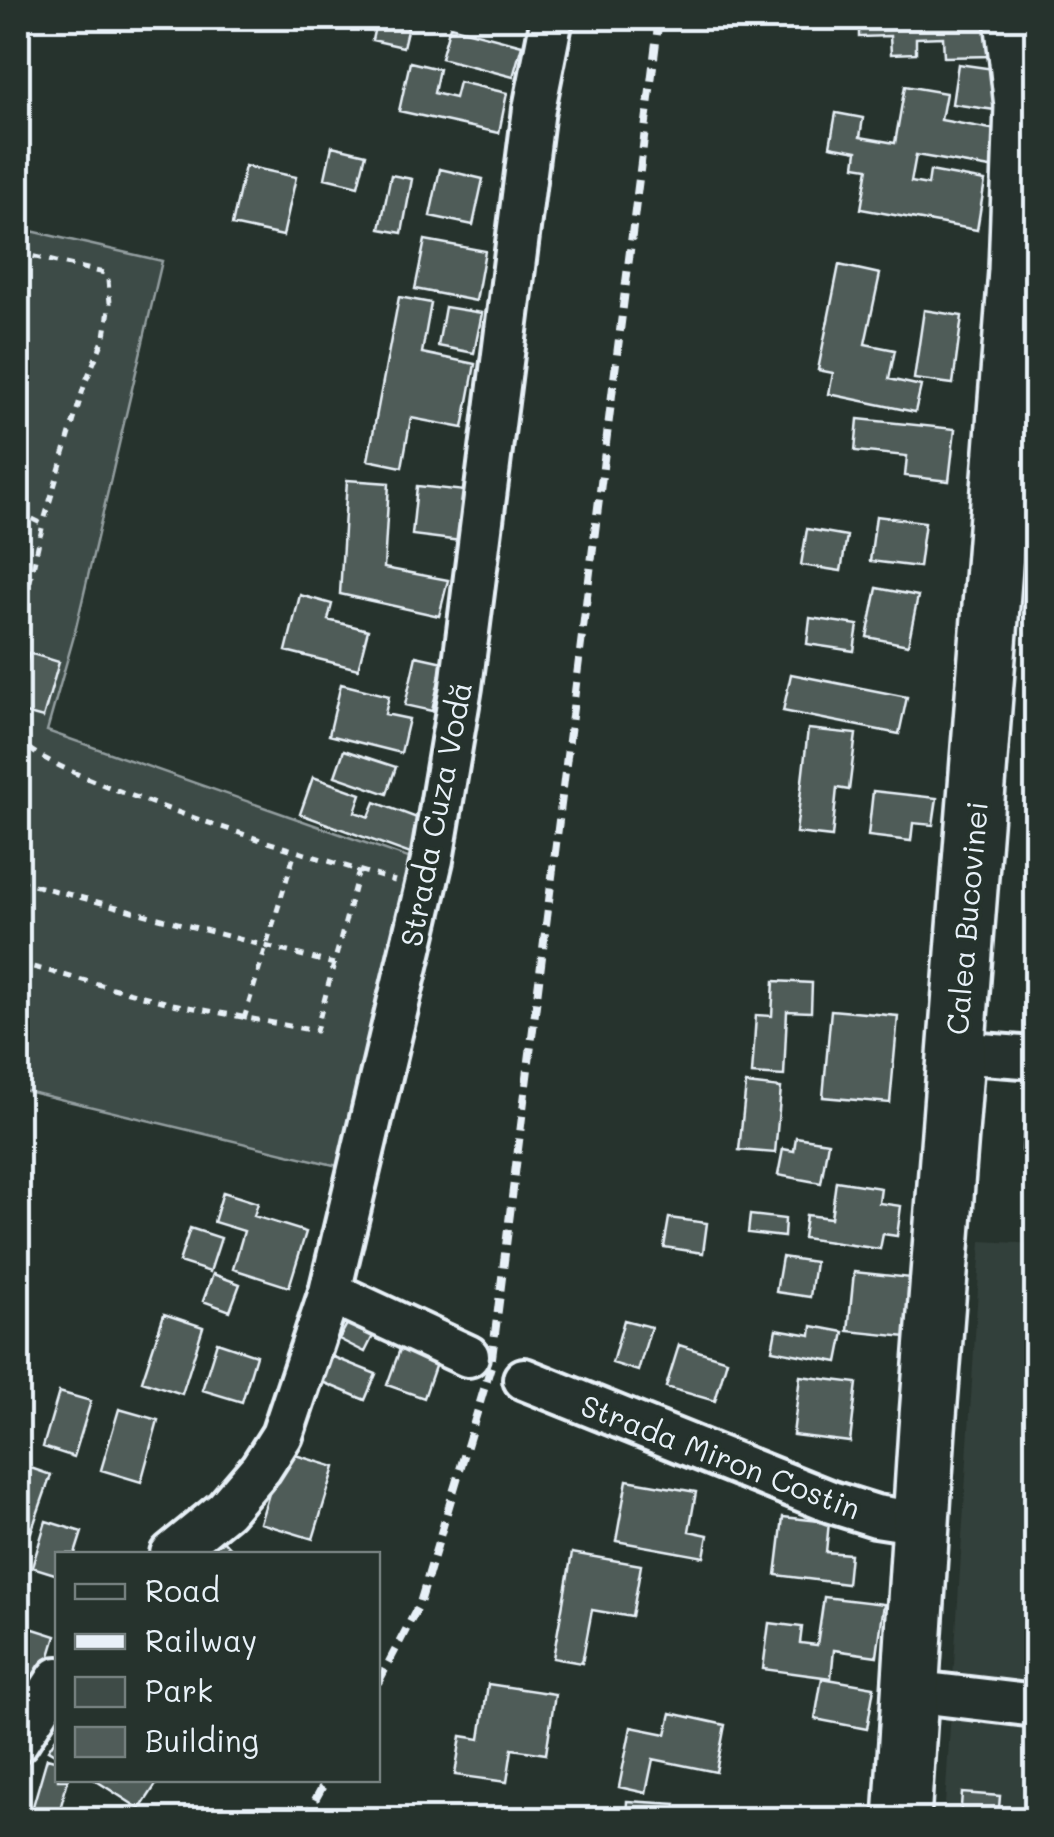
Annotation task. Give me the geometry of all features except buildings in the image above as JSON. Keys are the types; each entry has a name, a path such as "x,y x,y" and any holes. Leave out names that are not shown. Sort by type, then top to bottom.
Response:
{"highway":[{"name":"Calea Bucovinei","path":"902,1820 955,1052 1017,271 1022,106 1013,18"}],"street":[{"name":"Strada Cuza Vodă","path":"173,1552 225,1510 261,1468 282,1435 330,1292 426,890 460,686 532,129 552,18"},
{"path":"955,1052 1036,1058"},
{"path":"330,1292 468,1356"},
{"name":"Strada Miron Costin","path":"524,1379 831,1502 876,1516 921,1523"},
{"path":"18,1742 55,1683"},
{"path":"910,1690 1036,1706"}],"path":[{"path":"18,253 104,273 108,280 105,336 86,383 43,524 18,634"},
{"path":"18,512 43,524"},
{"path":"18,744 78,775 295,852 426,890"},
{"path":"244,1019 295,852"},
{"path":"18,963 174,1004 316,1031 359,870"},
{"path":"18,880 334,964"}],"shaded area":[{"path":"981,1241 1036,1244 1036,1819 944,1820"}],"green space":[{"path":"18,228 162,261 74,636 47,731 420,862 342,1167 18,1089"}],"railway":[{"path":"380,1679 420,1603 491,1366 659,18"},
{"path":"304,1820 325,1782"}]}
